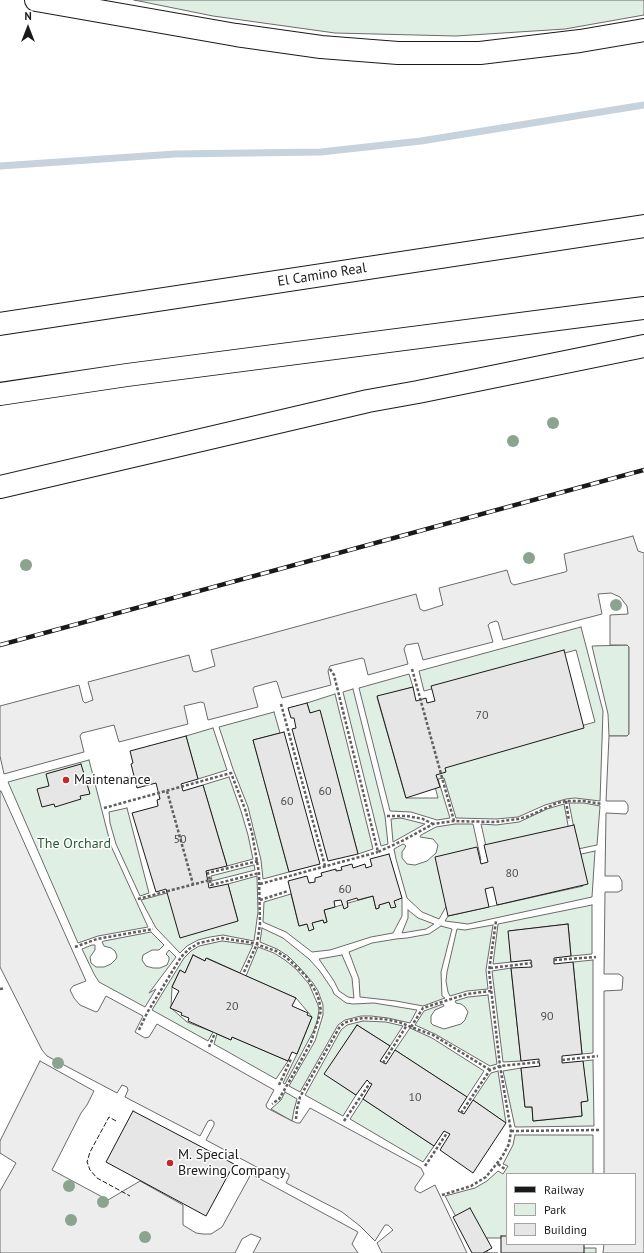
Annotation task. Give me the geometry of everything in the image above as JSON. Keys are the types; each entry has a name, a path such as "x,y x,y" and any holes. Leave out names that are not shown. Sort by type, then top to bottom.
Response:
{"highway":[{"path":"36,0 236,35 321,47 398,53 480,53 580,41 644,30"},
{"name":"El Camino Real","path":"0,324 644,226"},
{"path":"0,394 127,375 644,308"},
{"path":"0,487 368,401 644,346"}],"path":[{"path":"330,669 334,675 378,852"},
{"path":"412,669 454,821"},
{"path":"281,704 325,866"},
{"path":"104,808 231,773 245,809 252,833 258,861 260,884 260,924 257,944 243,974"},
{"path":"167,791 193,884"},
{"path":"566,801 569,821"},
{"path":"260,884 378,852 433,824 454,821 495,822 518,819 529,816 557,803 566,801 584,801 602,804"},
{"path":"387,816 407,816 423,819 433,824"},
{"path":"258,861 208,874 211,885 259,874"},
{"path":"138,899 210,880"},
{"path":"260,900 288,891"},
{"path":"442,1195 471,1186 486,1177 498,1164 509,1144 511,1131 500,1066 491,991 490,968 496,922"},
{"path":"75,947 97,939 153,929"},
{"path":"139,1030 147,1013 181,957 189,949 199,943 222,938 257,944 276,951 298,968 311,984 316,992 321,1011 311,1042 279,1099 272,1104"},
{"path":"554,960 596,957"},
{"path":"490,968 532,963"},
{"path":"0,989 5,988"},
{"path":"383,1063 423,1008 467,994 491,991"},
{"path":"296,1119 300,1097 338,1028 344,1023 353,1020 375,1018 398,1022 409,1026 433,1035 490,1070"},
{"path":"209,1047 215,1033"},
{"path":"562,1060 598,1056"},
{"path":"279,1085 291,1058"},
{"path":"461,1113 490,1070 500,1066 540,1062"},
{"path":"344,1121 370,1082"},
{"path":"511,1131 600,1130"},
{"path":"425,1166 447,1133"},
{"path":"498,1164 506,1170"}],"green space":[{"path":"134,0 644,0 644,15 565,29 456,36 335,33 213,16"},
{"path":"581,627 603,711 600,801 575,798 566,799 545,805 518,817 496,819 456,818 444,778 438,779 450,818 437,820 411,812 390,811 359,688 409,674 413,687 377,697 406,798 438,798 430,768 595,722 576,650 424,691 419,671"},
{"path":"627,645 629,647 629,734 627,736 609,736 608,714 592,646"},
{"path":"353,689 385,816 388,844 381,846 343,692"},
{"path":"335,694 373,849 358,854 320,711 310,713 307,703"},
{"path":"274,712 280,733 253,740 289,872 263,879 261,860 248,807 219,727"},
{"path":"213,728 227,770 198,779 186,736"},
{"name":"The Orchard","path":"89,760 111,846 148,927 98,936 78,943 8,782"},
{"path":"229,777 241,811 253,859 227,866 203,785"},
{"path":"569,803 584,803 600,806 597,845 578,849"},
{"path":"564,804 571,841 489,860 481,824 496,825 519,822 547,809"},
{"path":"127,808 149,893 140,896 116,844 110,823 109,812"},
{"path":"401,818 425,824 393,842 391,819"},
{"path":"455,824 473,824 481,860 438,870 447,905 439,919 422,912 407,898 394,849 403,844 406,846 402,852 402,858 407,864 415,865 427,861 436,853 438,845 433,839 420,837 421,835 436,827"},
{"path":"595,851 592,897 468,924 445,921 448,916 583,886 577,855"},
{"path":"254,865 255,870 212,881 211,876"},
{"path":"257,876 258,912 254,941 223,935 210,937 198,940 187,946 180,953 156,928 141,900 167,893 238,921 228,884"},
{"path":"291,894 299,926 323,920 324,923 327,922 324,910 373,896 376,909 379,908 379,905 402,898 402,916 393,933 371,937 330,950 312,952 286,932 263,922 264,902"},
{"path":"592,905 592,954 571,956 568,924 509,931 511,962 493,964 498,924"},
{"path":"408,910 418,918 434,924 426,929 402,933 408,918"},
{"path":"493,925 486,970 488,989 467,991 450,996 446,981 457,929 465,930"},
{"path":"441,926 452,929 441,972 442,996 445,998 423,1006 360,997 359,979 349,952 372,943 429,934"},
{"path":"262,928 283,938 309,959 319,970 334,994 346,1003 374,1003 417,1010 410,1023 371,1016 361,1016 345,1020 338,1025 300,1092 289,1086 315,1041 323,1015 323,1005 318,991 313,983 288,956 277,949 260,942"},
{"path":"151,932 164,945 159,950 152,950 143,955 142,960 146,966 160,968 167,965 169,957 166,954 169,950 176,957 149,993 156,989 145,1007 99,982 82,949 95,945 95,950 90,957 91,963 96,967 104,967 111,964 117,956 115,951 104,946 102,942"},
{"path":"222,941 253,945 240,973 207,958 205,961 193,955 185,973 180,970 172,987 171,1008 187,1022 213,1032 208,1041 152,1010 184,958 191,951 199,946"},
{"path":"258,947 274,953 296,969 309,984 319,1010 317,1022 313,1032 285,1084 283,1083 312,1017 296,998 246,976"},
{"path":"342,955 352,978 354,998 348,997 339,991 319,959"},
{"path":"593,960 593,1053 582,1054 573,962"},
{"path":"511,968 521,1061 503,1062 492,971"},
{"path":"488,995 497,1064 490,1066 435,1034 415,1025 424,1011 443,1004 444,1006 435,1010 431,1016 431,1023 444,1029 461,1024 465,1020 468,1012 465,1007 456,1003 455,1001 468,997"},
{"path":"363,1021 386,1022 403,1026 390,1046 357,1025 325,1074 356,1095 343,1116 305,1095 341,1030 347,1025"},
{"path":"410,1028 432,1038 484,1071 467,1097 395,1050"},
{"path":"217,1034 231,1040 232,1037 288,1061 276,1079 214,1044"},
{"path":"593,1060 594,1126 515,1127 503,1071 521,1068 525,1107 532,1107 533,1121 582,1116 581,1102 587,1101 583,1061"},
{"path":"498,1071 506,1123 473,1100 491,1073"},
{"path":"285,1092 297,1099 292,1121 271,1109 281,1100"},
{"path":"363,1099 434,1146 423,1162 350,1119"},
{"path":"515,1135 593,1135 593,1173 506,1173 506,1238 480,1238 488,1242 487,1253 475,1253 445,1196 475,1188 487,1181 498,1171 503,1174 508,1166 503,1164 513,1145"},
{"path":"581,1248 596,1248 596,1253 581,1253"}],"shaded area":[{"path":"633,536 638,551 644,553 644,1253 603,1253 604,1245 636,1245 636,1173 604,1173 604,991 622,990 623,977 619,974 604,974 605,892 618,892 622,890 622,881 619,876 605,876 606,813 626,814 628,811 628,805 625,801 606,801 609,736 627,736 629,734 629,647 627,645 610,645 610,615 628,614 627,606 620,597 611,593 598,594 602,614 503,640 498,622 496,621 488,625 493,642 423,660 418,643 406,645 404,649 408,664 368,675 364,659 362,658 330,666 328,671 331,685 282,698 276,681 254,687 253,689 258,707 208,720 204,703 201,702 184,706 188,724 119,742 114,725 82,733 80,736 84,752 4,774 0,756 0,706 79,685 83,701 85,703 93,700 88,682 189,655 193,671 196,672 215,666 211,650 416,594 420,609 424,611 443,605 439,588 507,570 511,583 514,585 565,572 567,571 564,554"},
{"path":"0,791 86,981 73,986 70,990 80,1005 96,1012 106,996 143,1016 135,1032 145,1038 149,1037 157,1024 274,1090 266,1105 267,1108 292,1121 300,1123 310,1108 421,1168 424,1174 415,1187 415,1190 420,1193 435,1185 467,1253 382,1253 377,1243 393,1230 388,1225 385,1225 375,1241 360,1226 342,1212 286,1183 289,1174 284,1172 279,1179 206,1140 214,1125 214,1122 211,1120 208,1121 200,1136 125,1097 128,1090 127,1087 122,1085 117,1093 47,1056 42,1050 0,967"},
{"path":"40,1061 94,1091 52,1170 108,1200 140,1181 183,1205 183,1225 196,1233 203,1234 211,1234 222,1227 251,1174 358,1232 352,1244 358,1253 253,1253 261,1238 251,1234 242,1239 235,1253 0,1253 0,1191 16,1163 0,1153 0,1141"}],"building":[{"path":"564,650 584,728 445,768 446,772 436,775 440,787 406,798 377,696 413,687 416,701 426,698 427,703 435,701 431,686"},
{"path":"307,703 310,713 320,710 358,854 328,861 292,729 296,728 294,718 291,718 288,708"},
{"path":"284,732 320,864 289,872 253,740"},
{"path":"186,736 198,779 181,784 183,791 203,785 227,866 206,871 209,888 228,884 238,921 180,938 166,889 156,892 132,813 158,806 157,800 160,799 156,783 137,788 131,764 133,763 130,751"},
{"name":"Maintenance","path":"81,764 90,794 80,796 81,799 55,807 54,804 42,807 37,789 49,786 46,774"},
{"path":"574,825 588,884 497,905 493,887 485,889 489,907 448,916 435,857 477,847 481,864 488,862 484,845"},
{"path":"389,854 402,898 394,901 396,907 391,908 389,902 379,905 379,908 376,909 373,896 347,901 348,907 344,909 341,900 334,901 335,907 324,910 327,922 324,923 323,920 312,923 314,929 309,931 307,924 299,926 288,881 307,876 309,883 315,882 315,878 322,876 321,873 336,869 336,871 342,870 341,867 352,864 353,868 365,864 366,868 372,866 370,859"},
{"path":"568,924 571,956 554,958 554,964 573,962 582,1054 562,1056 562,1063 583,1061 588,1101 581,1102 582,1116 533,1121 532,1107 525,1107 521,1068 540,1066 539,1059 521,1061 511,968 532,967 531,960 511,962 508,931"},
{"path":"193,955 205,961 206,958 296,998 292,1006 308,1013 307,1015 312,1017 297,1054 292,1052 288,1061 232,1037 231,1040 188,1021 189,1018 170,1008 179,991 172,987 180,970 185,973"},
{"path":"357,1025 390,1046 380,1061 386,1064 395,1050 467,1097 458,1111 464,1114 473,1100 506,1123 473,1173 440,1150 450,1134 444,1131 434,1146 363,1099 372,1084 367,1080 356,1095 324,1074"},
{"name":"M. Special Brewing Company","path":"133,1111 234,1164 206,1216 106,1162"},
{"path":"470,1208 492,1248 483,1253 472,1253 453,1217"},
{"path":"501,1236 506,1236 506,1245 584,1245 584,1253 501,1253"}],"waterway":[{"path":"0,166 175,154 321,152 421,141 644,105"}],"railway":[{"path":"0,645 644,470"}],"fence":[{"path":"116,1121 109,1117 90,1152 87,1162 90,1170 97,1178 130,1196"}],"place":[{"name":"Maintenance","path":"66,780"},
{"name":"M. Special Brewing Company","path":"170,1163"}]}
